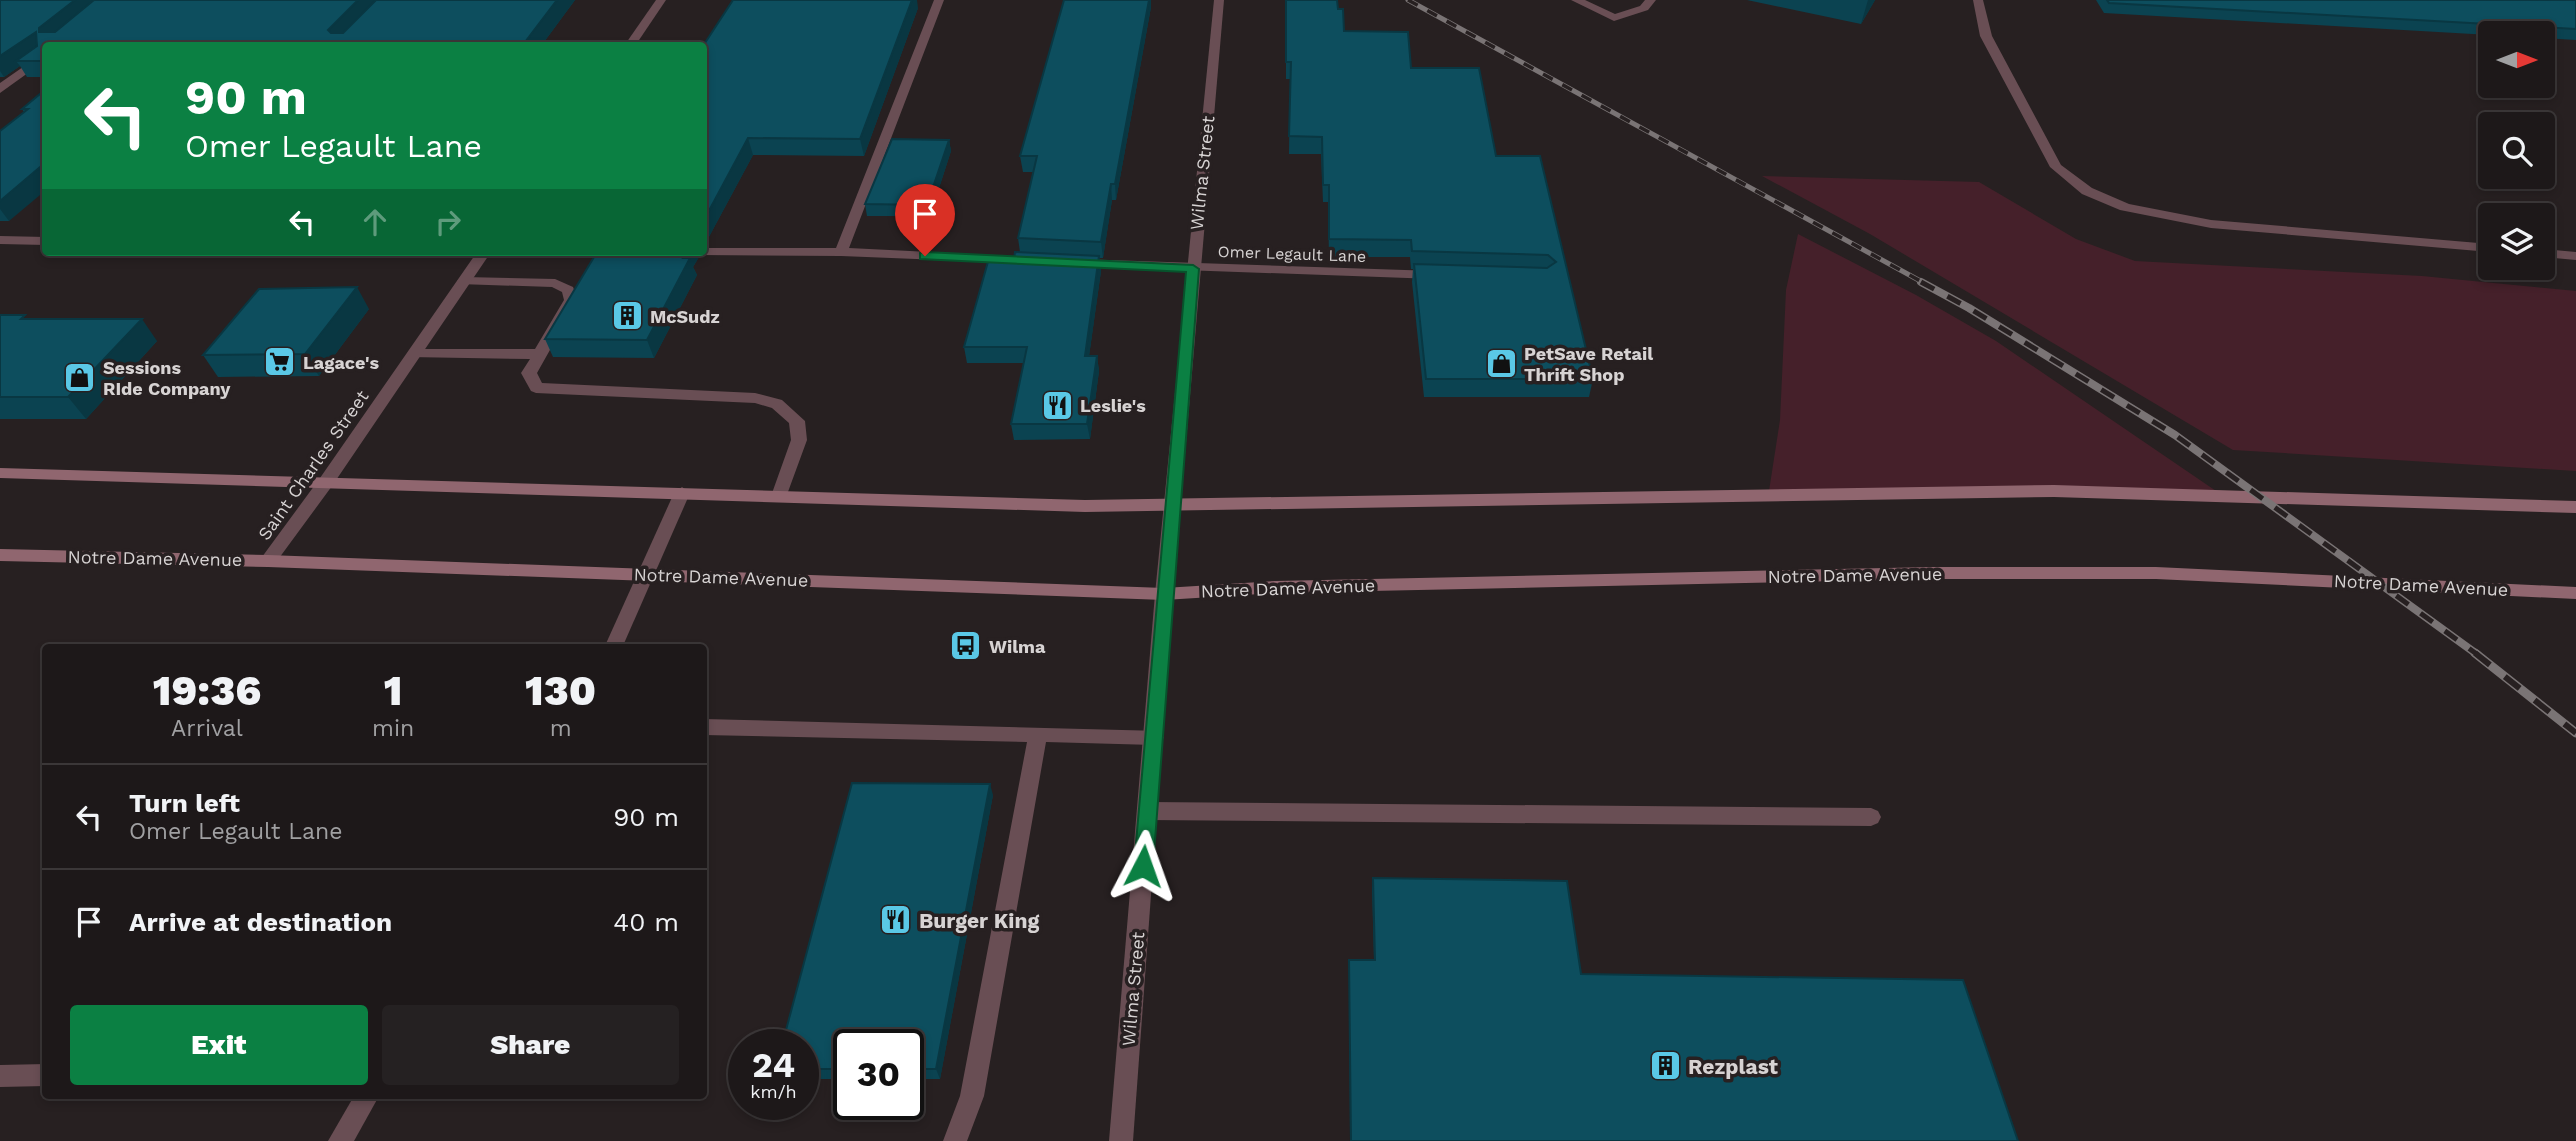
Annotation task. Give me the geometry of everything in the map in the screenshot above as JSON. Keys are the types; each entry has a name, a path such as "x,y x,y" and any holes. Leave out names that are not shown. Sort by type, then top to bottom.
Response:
{"main road":[{"path":"0,472 1085,506 2054,491 2576,507"},
{"name":"Notre Dame Avenue","path":"0,555 268,561 1164,594 1275,587 1934,573 2156,573 2576,593"}],"street":[{"path":"632,42 661,0"},
{"path":"841,252 939,0"},
{"name":"Wilma Street","path":"1121,1141 1164,594 1219,0"},
{"path":"1576,0 1615,18 1644,8 1651,0"},
{"path":"1978,0 1986,36 2056,167 2087,191 2125,207 2211,224 2478,247"},
{"path":"0,89 42,57"},
{"path":"0,240 42,241"},
{"path":"707,252 841,252 1022,260"},
{"path":"2555,254 2576,256"},
{"name":"Saint Charles Street","path":"268,561 326,482 481,256"},
{"name":"Omer Legault Lane","path":"1063,262 1193,269 1450,276"},
{"path":"464,281 555,283 568,289 571,300 529,373 536,388 755,398 777,404 797,421 799,440 779,496"},
{"path":"414,354 540,354"},
{"path":"615,644 682,493"},
{"path":"707,727 1153,737"},
{"path":"955,1141 972,1096 1038,735"},
{"path":"1147,811 1871,817"},
{"path":"0,1076 42,1075"},
{"path":"340,1141 365,1099"}],"shaded area":[{"path":"1762,176 1979,182 2076,239 2135,261 2422,276 2576,291 2576,471 2233,450 1870,234"},
{"path":"1798,234 1916,295 1996,341 2219,493 1769,491 1780,420 1786,290"}],"building":[{"path":"0,0 75,0 39,28 39,32 55,32 94,0 358,0 328,30 331,33 343,33 376,0 557,0 525,42 42,42 42,61 16,61 37,46 36,32 0,56"},
{"path":"733,0 912,0 860,139 748,138 707,214 706,42"},
{"path":"1064,0 1149,0 1115,184 1111,184 1101,242 1018,238 1037,156 1020,156"},
{"path":"1286,0 1337,0 1338,9 1343,9 1344,31 1408,32 1411,68 1479,68 1496,156 1540,156 1593,379 1426,379 1414,264 1547,268 1556,262 1548,255 1412,251 1411,240 1329,239 1329,185 1323,185 1322,137 1289,136 1291,62 1286,62"},
{"path":"2107,0 2576,0 2576,29 2555,28 2555,21 2478,21 2478,24 2109,3"},
{"path":"42,92 42,165 0,201 0,131 28,109 22,109"},
{"path":"892,139 949,140 927,205 865,204"},
{"path":"1015,252 1099,256 1085,356 1097,356 1087,424 1011,424 1027,347 964,347 989,258 1014,259"},
{"name":"McSudz","path":"595,256 690,258 647,340 545,339"},
{"path":"357,287 305,354 203,355 259,289"},
{"path":"0,315 25,315 21,319 142,319 68,397 0,397"},
{"name":"Burger King","path":"852,783 990,784 936,1069 924,1069 924,1029 833,1029 833,1069 819,1069 819,1029 786,1029"},
{"name":"Rezplast","path":"1373,878 1567,881 1581,974 1963,980 2018,1141 1351,1141 1349,960 1375,960"}],"railway":[{"path":"1408,0 1924,283"},
{"path":"1921,282 1969,308 2175,435 2478,655"},
{"path":"2475,653 2576,733"}],"place":[{"name":"McSudz","path":"627,316"},
{"name":"Lagace's","path":"280,362"},
{"name":"PetSave Retail Thrift Shop","path":"1501,363"},
{"name":"Sessions RIde Company","path":"80,377"},
{"name":"Leslie's","path":"1057,405"},
{"name":"Wilma","path":"966,646"},
{"name":"Burger King","path":"896,920"},
{"name":"Rezplast","path":"1665,1066"}],"route":[{"path":"925,256 1193,269 1143,866"}]}
